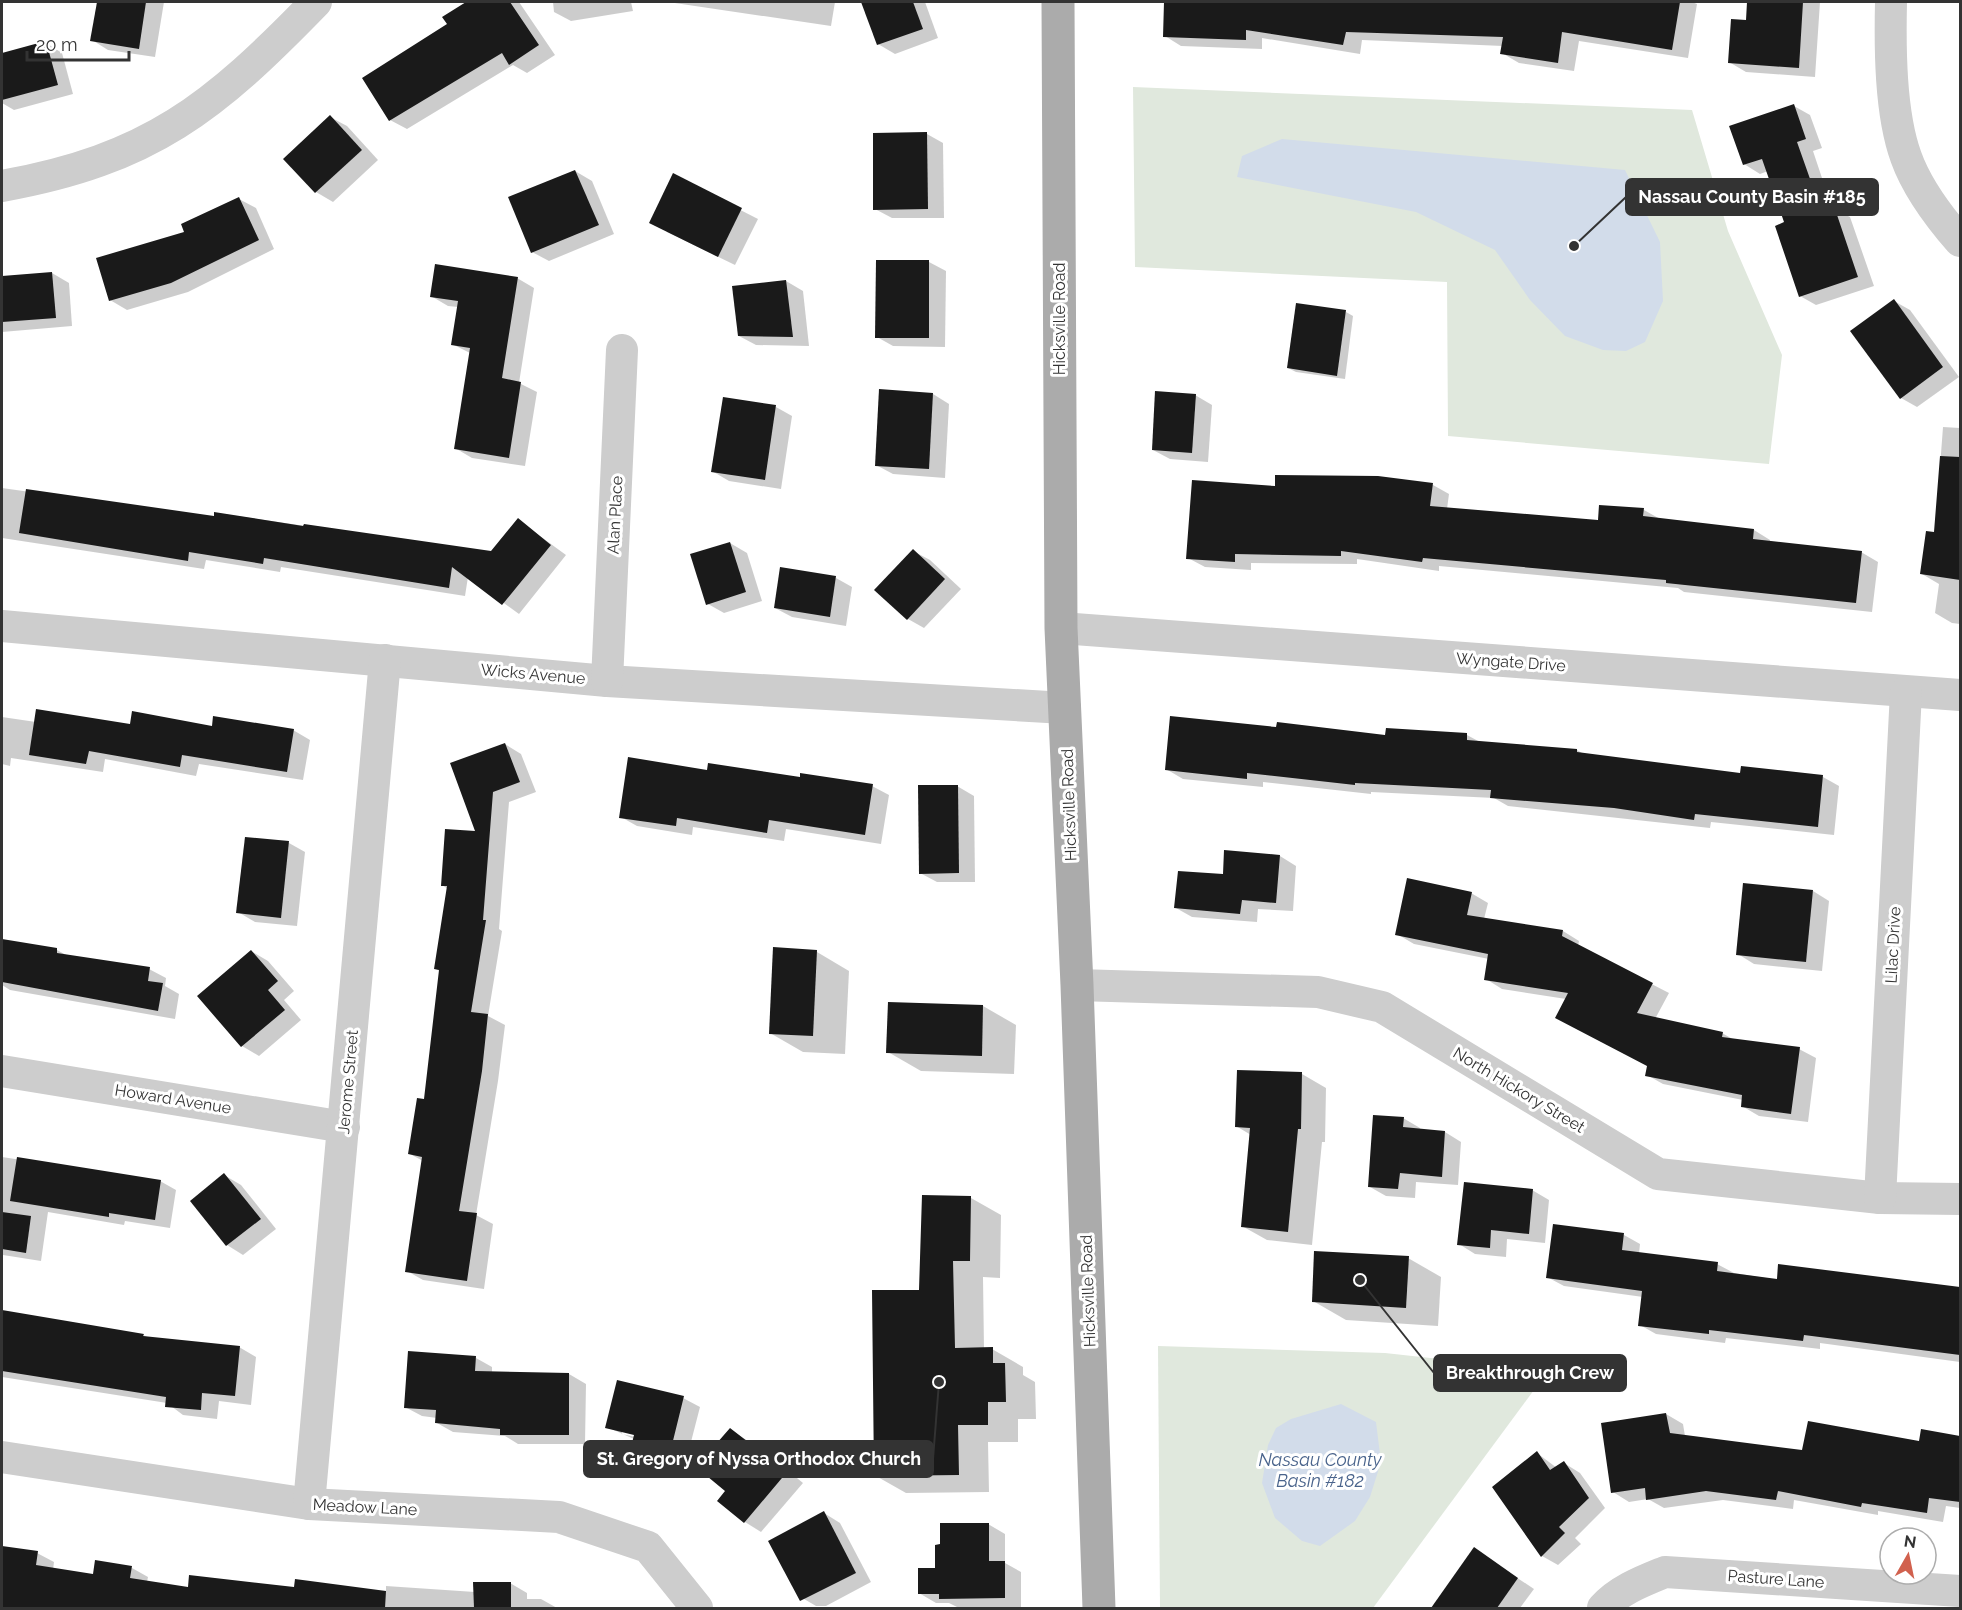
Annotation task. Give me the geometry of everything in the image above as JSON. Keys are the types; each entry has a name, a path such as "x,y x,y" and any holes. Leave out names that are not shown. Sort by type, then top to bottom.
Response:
{"main road":[{"name":"Hicksville Road","path":"1058,2 1061,628 1077,984 1099,1608"}],"street":[{"path":"1891,2 1893,93 1906,157 1936,213 1960,241"},
{"path":"2,186 80,169 123,153 157,136 218,96 276,44 307,4"},
{"name":"Alan Place","path":"607,681 622,350"},
{"name":"Wicks Avenue","path":"2,626 607,681 1065,708"},
{"name":"Wyngate Drive","path":"1061,628 1906,692 1960,694"},
{"name":"Jerome Street","path":"309,1504 385,660"},
{"name":"Lilac Drive","path":"1880,1198 1906,692"},
{"name":"North Hickory Street","path":"1077,984 1318,992 1382,1007 1658,1174 1880,1198 1960,1199"},
{"name":"Howard Avenue","path":"2,1071 344,1127"},
{"name":"Meadow Lane","path":"2,1457 309,1504 559,1517 648,1547 697,1608"},
{"name":"Pasture Lane","path":"1603,1608 1611,1599 1640,1582 1665,1572 1960,1591"}],"shaded area":[{"path":"1133,87 1692,110 1728,231 1782,355 1769,464 1448,436 1447,282 1135,267"},
{"path":"1158,1346 1385,1353 1548,1371 1373,1608 1160,1608"}],"water":[{"path":"1282,139 1625,170 1660,242 1663,301 1645,342 1626,351 1603,350 1565,336 1530,300 1495,250 1416,212 1237,177 1242,156"},
{"name":"Nassau County Basin #182","path":"1341,1404 1376,1422 1381,1462 1370,1497 1355,1521 1320,1546 1302,1541 1275,1518 1262,1483 1268,1445 1276,1428 1291,1419"}],"building":[{"path":"97,2 146,2 139,49 90,41"},
{"path":"466,2 510,2 539,45 509,65 502,53 389,121 362,78 447,24 442,17"},
{"path":"861,2 913,2 923,29 877,45"},
{"path":"1164,2 1680,2 1672,50 1562,32 1558,63 1500,54 1503,37 1346,32 1343,45 1246,30 1246,40 1163,37"},
{"path":"1747,2 1803,2 1799,68 1728,63 1731,19 1746,20"},
{"path":"46,41 58,85 2,100 2,53"},
{"path":"1794,104 1806,139 1797,142 1821,210 1834,206 1858,277 1799,297 1775,226 1784,222 1762,159 1743,165 1729,126"},
{"path":"330,115 362,150 315,193 283,159"},
{"path":"927,132 928,209 873,210 873,133"},
{"path":"575,170 599,225 531,253 508,197"},
{"path":"673,173 742,208 718,257 649,223"},
{"path":"239,197 259,240 171,283 109,301 96,258 184,232 181,224"},
{"path":"876,260 929,260 929,338 875,338"},
{"path":"435,264 518,277 502,378 521,382 509,458 454,449 470,348 451,345 458,301 430,297"},
{"path":"52,272 56,318 2,322 2,276"},
{"path":"786,280 793,337 738,336 732,286"},
{"path":"1894,299 1943,367 1900,399 1850,331"},
{"path":"1296,303 1346,310 1337,376 1287,368"},
{"path":"879,389 933,393 929,469 875,466"},
{"path":"1155,391 1196,394 1192,453 1152,450"},
{"path":"723,397 776,405 765,480 711,472"},
{"path":"1940,456 1960,457 1960,580 1920,574 1926,531 1934,532"},
{"path":"1275,475 1378,476 1433,483 1430,506 1598,520 1599,505 1644,508 1643,516 1754,529 1753,539 1862,551 1856,603 1666,583 1666,580 1423,558 1422,562 1341,551 1341,556 1235,554 1235,562 1186,559 1192,480 1275,486"},
{"path":"26,489 214,516 214,512 303,526 304,524 491,551 518,518 551,545 502,605 452,567 449,588 264,558 263,564 189,552 188,561 19,533"},
{"path":"730,542 746,592 706,605 690,554"},
{"path":"913,549 945,579 907,620 874,590"},
{"path":"780,567 836,576 830,617 774,608"},
{"path":"36,709 130,724 132,711 212,726 213,716 294,729 287,772 182,755 180,767 89,751 86,764 29,755"},
{"path":"1170,716 1276,727 1277,722 1385,735 1386,728 1467,733 1467,740 1577,749 1577,752 1740,773 1741,766 1823,775 1818,827 1695,814 1694,820 1614,808 1490,798 1491,790 1355,783 1355,785 1247,773 1247,779 1165,770"},
{"path":"505,743 520,782 493,792 483,920 486,920 471,1012 488,1014 482,1071 459,1211 477,1213 467,1281 405,1272 422,1157 408,1154 417,1098 424,1099 439,970 434,969 447,886 441,886 445,829 475,831 450,763"},
{"path":"628,757 707,770 708,763 800,777 800,773 873,784 865,835 769,820 767,833 677,818 676,826 619,818"},
{"path":"918,785 958,785 959,873 919,874"},
{"path":"245,837 289,841 281,918 236,913"},
{"path":"1224,850 1280,855 1276,903 1242,900 1240,914 1174,908 1178,871 1223,874"},
{"path":"1407,878 1472,892 1467,915 1563,930 1562,936 1653,983 1637,1013 1723,1032 1722,1037 1800,1047 1791,1114 1741,1107 1742,1095 1645,1076 1647,1066 1555,1018 1568,993 1484,980 1488,954 1395,935"},
{"path":"1743,883 1813,890 1806,962 1736,955"},
{"path":"2,939 57,948 57,953 150,967 148,981 163,983 158,1011 2,982"},
{"path":"773,947 817,950 813,1036 769,1034"},
{"path":"251,950 278,981 268,990 285,1010 241,1047 197,996"},
{"path":"888,1002 983,1005 982,1056 886,1053"},
{"path":"1237,1070 1302,1072 1301,1129 1298,1129 1288,1232 1241,1227 1250,1128 1235,1127"},
{"path":"1373,1115 1404,1117 1403,1127 1445,1131 1442,1177 1400,1173 1398,1189 1368,1187"},
{"path":"17,1157 161,1180 155,1220 109,1213 109,1217 10,1201"},
{"path":"224,1173 261,1219 226,1246 190,1201"},
{"path":"1464,1182 1533,1189 1529,1234 1491,1230 1490,1248 1457,1245"},
{"path":"922,1195 971,1196 970,1261 953,1261 955,1348 993,1347 993,1363 1005,1363 1006,1402 988,1402 988,1425 958,1425 959,1475 874,1476 872,1290 919,1290"},
{"path":"2,1212 31,1216 26,1253 2,1249"},
{"path":"1553,1224 1624,1233 1622,1250 1718,1262 1717,1271 1777,1279 1778,1264 1960,1287 1960,1355 1804,1335 1803,1341 1709,1330 1709,1334 1638,1326 1642,1291 1546,1278"},
{"path":"1314,1251 1409,1256 1406,1308 1312,1302"},
{"path":"2,1310 144,1334 143,1336 240,1346 235,1396 202,1393 201,1410 165,1407 166,1397 2,1371"},
{"path":"408,1351 476,1356 475,1371 569,1373 569,1435 500,1435 500,1429 435,1423 436,1410 404,1408"},
{"path":"617,1380 684,1396 668,1461 630,1451 634,1435 605,1428"},
{"path":"1666,1413 1670,1433 1802,1450 1808,1421 1919,1441 1921,1429 1960,1436 1960,1502 1929,1498 1927,1513 1862,1503 1861,1507 1778,1491 1776,1500 1706,1491 1646,1500 1645,1488 1611,1493 1601,1423"},
{"path":"730,1428 787,1472 744,1523 717,1501 725,1491 696,1467"},
{"path":"1537,1451 1550,1470 1564,1461 1589,1498 1559,1527 1565,1533 1541,1557 1492,1487"},
{"path":"824,1511 856,1573 800,1601 768,1541"},
{"path":"940,1523 989,1523 989,1561 1005,1561 1005,1598 939,1599 939,1594 918,1594 918,1568 935,1568 935,1545 940,1544"},
{"path":"2,1546 38,1551 36,1565 93,1574 95,1560 132,1566 130,1578 188,1587 189,1575 294,1587 295,1579 386,1591 385,1608 2,1608"},
{"path":"1474,1547 1518,1578 1497,1608 1431,1608"},
{"path":"473,1582 511,1582 511,1608 474,1608"}],"place":[{"name":"Nassau County Basin #185","path":"1574,246"},
{"name":"Breakthrough Crew","path":"1360,1280"},
{"name":"St. Gregory of Nyssa Orthodox Church","path":"939,1382"}]}
